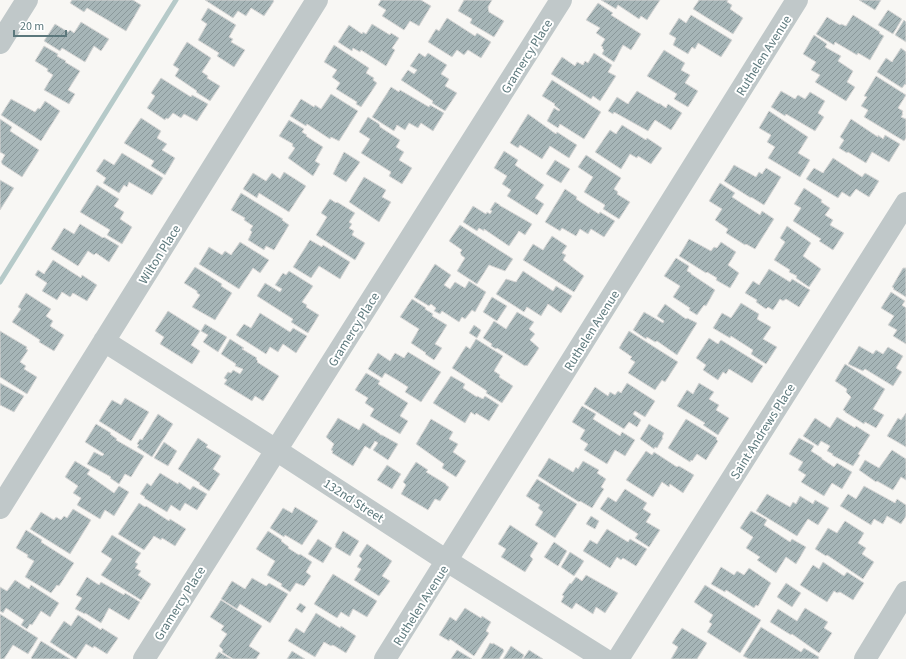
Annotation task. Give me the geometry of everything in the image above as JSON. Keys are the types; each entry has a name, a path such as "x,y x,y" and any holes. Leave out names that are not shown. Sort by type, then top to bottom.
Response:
{"street":[{"path":"0,43 27,0"},
{"name":"Wilton Place","path":"0,508 317,0"},
{"name":"Gramercy Place","path":"144,659 561,0"},
{"name":"Ruthelen Avenue","path":"385,659 797,0"},
{"name":"Saint Andrews Place","path":"618,659 906,203"},
{"name":"132nd Street","path":"104,341 447,561 604,659"},
{"path":"865,659 906,592"}],"building":[{"path":"72,0 133,0 141,5 126,31 87,8 84,12 70,3"},
{"path":"205,0 274,1 264,16 251,8 246,16 238,11 233,18"},
{"path":"381,0 421,0 431,6 419,26 410,21 404,30 382,16 386,10 378,5"},
{"path":"464,0 492,0 488,7 489,12 504,21 494,37 470,23 472,19 458,11"},
{"path":"601,0 660,0 647,20 641,16 639,19 618,5 616,9"},
{"path":"699,0 728,0 727,2 732,5 730,9 743,18 733,34 693,9"},
{"path":"859,0 881,0 875,10"},
{"path":"598,3 613,13 611,15 641,34 631,50 623,45 614,62 602,54 604,50 601,46 605,39 596,33 600,28 586,20"},
{"path":"208,8 236,25 229,37 233,39 231,42 245,50 234,67 217,56 219,53 198,40 207,24 201,20"},
{"path":"888,10 902,19 893,34 878,25"},
{"path":"691,15 732,40 721,57 698,43 695,49 692,47 688,54 673,45 676,38 669,34 679,18 686,23"},
{"path":"853,15 884,36 870,60 858,53 857,55 835,42 834,45 816,34 827,17 840,25 846,26"},
{"path":"447,18 475,36 477,33 491,42 481,58 468,50 464,55 457,50 452,57 428,42 436,29 439,31"},
{"path":"904,20 906,22 906,42 895,35"},
{"path":"81,22 109,39 101,51 94,46 85,62 62,48 60,51 44,41 55,24 68,32 70,30 74,33"},
{"path":"372,24 390,35 391,33 399,38 392,48 395,50 386,66 361,50 360,52 353,48 352,51 338,42 349,25 362,34 363,32 366,34"},
{"path":"814,35 827,44 825,47 841,56 838,61 853,71 847,82 855,87 846,101 815,82 820,75 811,70 816,62 803,54"},
{"path":"187,42 211,58 202,72 208,76 207,78 220,86 210,101 175,76 179,69 173,65"},
{"path":"334,45 369,68 366,73 374,78 373,80 377,83 361,107 356,104 357,102 336,89 340,83 332,77 337,70 324,62"},
{"path":"44,46 58,54 57,56 80,71 68,90 75,94 69,104 44,90 53,75 47,71 48,69 35,61"},
{"path":"901,48 906,52 906,85 905,84 902,88 877,72 886,58 892,62"},
{"path":"664,50 685,63 681,70 690,75 685,83 698,91 688,107 674,99 677,94 647,76"},
{"path":"419,53 425,57 428,53 447,65 441,74 449,79 445,86 457,93 445,111 432,103 433,101 401,80 408,70 414,74 417,70 410,66"},
{"path":"594,53 612,65 608,72 616,76 600,101 593,96 591,99 551,74 562,57 575,66 577,62 583,65 585,61 588,63"},
{"path":"876,76 906,95 898,108 903,111 901,117 906,119 906,138 904,141 864,117 868,110 861,106 867,97 864,96"},
{"path":"161,78 191,97 192,95 208,104 197,121 184,114 181,118 173,113 168,119 166,118 165,120 147,108 155,96 151,93"},
{"path":"552,80 601,112 584,139 560,124 558,128 547,121 554,108 559,111 560,110 554,105 555,104 542,96"},
{"path":"391,87 399,92 400,90 429,107 430,105 444,113 433,131 421,123 418,128 409,123 405,130 397,125 394,131 372,117"},
{"path":"637,91 666,108 668,104 682,113 671,130 655,120 648,131 614,112 613,114 608,111 617,97 628,104"},
{"path":"781,91 795,99 798,95 805,99 810,92 825,101 818,113 824,117 815,131 771,107"},
{"path":"331,94 358,111 339,141 331,137 330,139 307,124 306,126 290,116 301,99 314,107 315,105 321,109"},
{"path":"11,99 35,112 38,108 40,109 45,101 60,111 41,141 1,115"},
{"path":"769,111 808,137 798,153 810,160 800,177 768,158 775,147 767,142 771,135 759,128"},
{"path":"528,114 556,134 557,132 577,145 569,158 550,146 542,159 520,145 518,148 510,143"},
{"path":"368,117 400,140 396,147 404,152 399,160 412,168 402,184 389,176 391,172 361,153 370,139 359,132"},
{"path":"141,118 161,131 157,138 167,144 162,150 175,158 165,175 151,166 154,161 124,143"},
{"path":"0,119 12,127 10,131 39,150 22,177 1,162 5,155 0,152"},
{"path":"851,119 878,137 878,135 883,139 885,135 900,144 889,162 872,152 866,163 839,148 844,140 840,137"},
{"path":"289,120 304,129 302,132 307,135 306,136 323,147 315,161 320,164 313,176 288,158 295,148 292,146 293,144 279,136"},
{"path":"622,125 662,148 651,164 638,156 637,158 630,154 621,169 595,152 610,130 616,134"},
{"path":"504,151 518,160 515,165 544,185 535,198 544,204 537,215 507,196 511,190 502,184 507,176 494,168"},
{"path":"344,152 360,162 346,182 333,174"},
{"path":"122,153 163,178 152,195 129,182 127,187 124,185 119,193 103,183 106,178 96,171 104,159 114,165"},
{"path":"586,155 621,178 614,189 618,192 617,194 630,202 619,219 603,209 605,205 584,192 593,177 578,167"},
{"path":"833,158 862,177 865,173 879,181 869,197 856,189 850,197 842,192 838,198 806,179 814,168 823,173"},
{"path":"555,160 570,169 561,183 546,174"},
{"path":"734,165 756,177 759,172 762,174 766,168 781,177 764,205 724,181"},
{"path":"284,172 306,186 289,212 259,193 257,198 243,189 253,173 266,181 272,173 280,179"},
{"path":"364,177 386,190 382,197 391,202 379,222 349,202"},
{"path":"0,180 14,188 0,210"},
{"path":"720,183 735,193 732,197 760,215 762,211 774,219 755,249 746,244 745,245 726,233 728,229 715,220 722,209 709,201"},
{"path":"97,185 119,199 114,206 124,212 120,219 132,227 122,244 107,235 110,230 80,212"},
{"path":"804,188 822,200 821,202 830,208 825,215 833,220 830,225 844,233 833,250 819,241 821,239 793,221 801,208 794,204"},
{"path":"565,189 577,197 576,199 599,214 600,212 615,221 604,237 591,229 588,234 580,229 576,236 562,228 560,231 545,222"},
{"path":"241,193 283,219 282,220 289,225 274,250 266,246 264,250 248,240 252,232 250,230 253,226 244,220 245,218 231,210"},
{"path":"330,199 355,213 349,222 352,224 349,228 354,231 352,235 365,243 355,260 316,235 327,217 321,213"},
{"path":"495,202 532,224 525,235 519,231 509,246 484,229 484,231 479,228 477,231 463,222 473,206 486,214 487,212 490,214 492,211 490,210"},
{"path":"80,224 119,246 109,262 96,253 94,255 88,251 78,266 51,249 64,228 74,234"},
{"path":"460,225 513,259 505,271 489,265 477,284 457,271 465,258 460,253 462,250 449,241"},
{"path":"787,226 811,243 803,256 821,269 809,287 796,278 797,276 789,272 790,270 774,260 785,242 780,238"},
{"path":"552,236 567,246 562,253 566,255 563,260 584,276 574,292 523,260 533,244 543,250"},
{"path":"689,239 711,251 714,247 717,248 721,242 736,252 728,265 739,273 730,288 716,280 717,278 679,256"},
{"path":"310,240 322,247 323,245 350,262 340,279 319,266 311,278 293,267"},
{"path":"240,242 269,260 260,273 253,268 239,289 199,264 209,247 222,255 225,251 231,255"},
{"path":"676,258 689,266 687,271 715,290 706,306 704,305 697,315 689,310 690,308 673,297 680,286 664,276"},
{"path":"53,260 81,278 82,275 97,285 87,301 73,293 70,297 62,292 57,300 42,291 47,283 35,275 38,270 44,274"},
{"path":"435,264 451,275 444,285 450,289 455,282 465,288 469,281 486,292 475,312 472,310 465,319 462,317 459,322 442,311 440,314 434,311 436,308 431,304 429,306 414,297"},
{"path":"195,267 222,284 221,286 232,293 215,320 192,307 200,295 197,291 184,283"},
{"path":"903,268 906,268 906,297 892,287"},
{"path":"769,269 790,282 792,279 810,290 799,307 786,299 783,301 780,299 773,310 768,307 766,309 756,302 757,300 745,293 753,281 759,285"},
{"path":"289,271 313,286 302,302 307,305 306,307 319,315 308,333 291,322 293,319 257,296 265,283 280,292 282,289 275,285 283,273 286,275"},
{"path":"523,271 553,291 556,286 572,296 561,313 548,304 541,316 527,307 524,312 496,294 506,279 516,282"},
{"path":"891,292 905,301 902,305 906,308 906,344 893,336 897,330 888,325 894,316 881,308"},
{"path":"26,293 51,309 46,316 53,321 50,326 64,335 54,351 12,322 21,309 18,307"},
{"path":"492,297 507,306 497,321 483,312"},
{"path":"412,299 426,308 425,309 433,314 432,316 447,325 435,344 442,348 434,360 411,343 419,329 400,317"},
{"path":"741,303 759,314 757,319 771,327 763,339 777,347 766,364 751,354 753,350 731,336 730,338 713,328 722,313 731,318"},
{"path":"665,304 686,319 687,318 697,323 677,355 657,341 655,342 647,337 646,339 633,330 644,312 663,323 664,321 657,316"},
{"path":"168,311 200,331 191,345 200,351 192,364 160,344 164,337 155,331"},
{"path":"517,312 534,322 529,329 535,334 530,340 539,348 527,366 491,346 492,344 483,338 494,321 506,329"},
{"path":"260,313 290,332 293,328 307,336 296,353 283,344 278,352 270,347 266,354 236,335 244,324 251,328"},
{"path":"205,324 227,337 218,352 203,342 208,335 201,331"},
{"path":"474,325 481,330 477,338 469,333"},
{"path":"0,331 27,347 26,349 28,350 20,362 26,366 24,369 37,377 27,394 0,377"},
{"path":"629,331 678,362 665,382 662,380 655,390 628,373 635,362 630,359 632,357 619,348"},
{"path":"709,338 718,344 721,340 763,366 752,383 729,369 726,374 723,372 718,380 703,370 706,365 696,358"},
{"path":"230,339 244,348 242,349 257,358 257,362 279,376 263,401 255,396 252,401 224,384 227,380 224,378 228,372 231,373 233,370 240,374 243,369 235,366 236,364 221,354"},
{"path":"476,339 503,356 494,371 500,375 499,377 513,386 502,403 486,393 487,391 452,368 466,346 470,349"},
{"path":"859,346 873,354 876,350 883,354 888,347 903,356 896,368 902,372 893,386 865,369 863,371 848,364"},
{"path":"408,352 441,372 421,402 405,392 408,387 397,380 385,373 382,378 368,369 378,353 390,361 395,353 404,358"},
{"path":"845,364 885,389 873,409 884,415 876,428 865,422 864,424 843,410 851,397 846,392 847,389 835,381"},
{"path":"366,373 380,381 378,384 408,403 400,416 408,421 400,434 370,416 374,409 365,403 368,398 355,390"},
{"path":"451,376 465,384 463,388 477,397 483,399 485,396 499,405 489,421 476,413 475,415 471,412 465,423 433,403"},
{"path":"0,383 24,396 14,412 0,405"},
{"path":"627,383 655,401 645,417 635,411 633,414 641,420 637,427 629,422 624,429 584,404 595,387 608,396 610,392 615,395 618,391 621,393"},
{"path":"699,383 714,392 709,399 719,405 716,410 729,418 718,435 703,425 705,423 677,406 687,390 693,394"},
{"path":"125,398 149,412 131,441 99,421 112,400 121,405"},
{"path":"582,406 596,414 593,419 620,436 622,432 635,440 625,456 615,450 607,464 584,450 588,444 580,439 585,430 572,422"},
{"path":"906,413 906,447 887,436 898,418 901,420"},
{"path":"158,414 173,424 152,457 137,447 139,445 137,444 140,439 142,440"},
{"path":"837,417 870,435 858,454 860,455 853,466 827,451 830,446 821,441 818,446 803,436 815,418 830,428"},
{"path":"338,418 359,430 363,423 380,435 398,444 388,460 373,450 378,443 375,441 370,449 365,446 353,466 332,453 333,451 331,450 334,444 326,437"},
{"path":"431,419 453,432 449,439 458,444 453,452 466,461 456,477 442,468 444,464 416,444"},
{"path":"686,419 717,438 716,439 718,441 706,460 697,454 690,462 668,448"},
{"path":"96,424 111,433 110,434 117,439 116,440 144,456 131,477 125,474 119,484 110,478 111,477 87,464 94,452 102,456 104,454 85,442"},
{"path":"649,424 664,433 663,438 657,448 655,447 654,449 640,439"},
{"path":"198,438 208,445 206,447 221,456 213,469 220,474 209,491 199,484 200,483 178,469"},
{"path":"799,438 814,446 811,451 834,467 837,463 852,472 842,489 832,483 824,496 801,482 806,475 798,470 803,462 789,454"},
{"path":"164,442 177,451 168,466 154,458"},
{"path":"892,450 906,459 906,480 901,477 893,490 877,481 876,482 859,470 865,460 879,468"},
{"path":"646,451 652,455 654,452 677,467 679,466 694,475 683,493 670,484 669,487 662,482 653,497 626,480"},
{"path":"549,458 573,472 576,467 578,469 583,461 599,470 597,473 606,479 601,487 604,489 592,508 580,501 579,502 538,476"},
{"path":"75,461 90,470 87,474 114,493 119,486 129,492 114,516 105,510 100,519 77,505 81,498 73,493 78,486 65,477"},
{"path":"416,462 428,470 426,472 449,487 440,501 435,499 428,510 401,494 406,485 403,482"},
{"path":"387,465 401,474 392,489 377,480"},
{"path":"160,473 178,484 179,482 190,490 193,486 207,494 197,510 185,503 180,511 171,505 167,512 140,494 147,483 151,486"},
{"path":"537,479 577,504 555,538 535,525 543,512 538,508 540,505 526,496"},
{"path":"864,486 895,503 897,499 906,505 906,516 901,524 887,516 883,524 874,519 871,525 840,506 848,494 856,499"},
{"path":"625,489 647,503 643,509 651,514 646,522 660,530 649,547 635,538 638,534 600,509 608,497 616,502"},
{"path":"767,494 790,507 793,502 796,504 800,496 813,504 815,500 829,508 818,525 808,519 797,536 756,511"},
{"path":"139,503 169,521 170,519 186,529 175,546 162,538 161,540 154,536 144,550 118,534"},
{"path":"295,507 318,521 302,545 285,535 284,537 270,528 283,508 292,513"},
{"path":"73,509 91,520 70,554 30,529 41,512 54,520 56,517 61,520 64,516 67,518"},
{"path":"751,511 767,520 764,525 790,542 792,539 806,547 796,564 786,557 776,573 757,560 760,557 746,548 753,537 740,528"},
{"path":"591,516 599,521 595,529 586,524"},
{"path":"845,521 864,533 858,543 866,548 862,554 874,562 863,579 827,555 826,556 815,549 828,528 837,533"},
{"path":"510,525 538,543 530,556 533,559 525,572 501,557 506,549 498,544"},
{"path":"607,529 628,542 630,539 647,549 636,566 623,558 621,560 617,557 610,568 583,551 590,540 597,544"},
{"path":"26,530 42,540 41,542 74,563 59,586 57,585 51,593 25,577 34,561 27,557 28,555 16,548"},
{"path":"268,531 282,540 281,541 289,547 288,548 312,562 306,572 311,576 304,586 296,583 290,592 281,586 282,584 267,575 275,561 256,549"},
{"path":"343,531 359,541 350,556 335,547"},
{"path":"112,535 141,553 135,562 138,564 135,568 141,571 138,575 151,584 141,600 101,575 112,559 101,552"},
{"path":"318,539 332,548 323,563 308,554"},
{"path":"554,542 567,551 558,566 544,557"},
{"path":"367,544 392,561 382,576 390,581 379,596 354,580 361,569 357,567 362,559 359,556"},
{"path":"570,552 584,561 574,576 561,567"},
{"path":"823,562 844,576 847,572 864,583 853,600 840,592 837,593 834,591 827,602 800,585 813,565 819,569"},
{"path":"721,567 734,575 737,571 744,575 749,568 771,583 758,606 756,605 754,608 726,590 725,592 711,584"},
{"path":"333,574 377,601 367,617 353,609 349,617 341,612 337,618 314,604"},
{"path":"586,575 618,593 605,613 596,607 593,614 576,603 572,609 561,602 564,596 562,595 570,583 571,584 576,577 582,581"},
{"path":"87,577 99,585 101,582 140,602 129,620 109,608 101,623 85,613 75,609 82,598 76,595"},
{"path":"252,578 266,586 269,583 288,594 270,623 240,604 237,609 221,599 232,581 245,589"},
{"path":"15,580 29,589 31,585 59,603 50,617 41,611 32,625 30,624 27,629 21,625 24,620 6,608 3,613 0,611 0,587 7,591"},
{"path":"786,583 801,593 792,607 777,597"},
{"path":"705,585 761,620 740,653 707,632 712,624 709,622 713,615 694,602"},
{"path":"221,600 262,626 249,646 260,653 256,659 233,659 222,652 223,650 219,646 227,634 221,630 224,626 210,617"},
{"path":"300,603 306,607 302,613 296,609"},
{"path":"465,608 481,618 482,616 491,622 486,631 489,633 474,656 450,639 449,641 439,635 450,617 456,621"},
{"path":"805,608 828,622 824,628 832,633 819,653 792,634 791,635 770,622 778,609 797,621"},
{"path":"316,613 356,636 346,653 333,645 331,646 324,642 315,657 288,641 296,628 304,633"},
{"path":"0,614 38,638 28,654 13,645 4,659 0,659"},
{"path":"78,615 101,630 102,628 118,638 107,654 94,646 93,648 86,644 76,659 50,642 64,621 71,626"},
{"path":"761,627 801,652 804,648 819,657 818,659 749,659 743,656"},
{"path":"682,628 707,643 697,659 671,659 678,647 672,643"},
{"path":"41,641 70,659 32,659 31,658"},
{"path":"490,643 493,643 504,651 499,659 481,659"},
{"path":"511,646 524,655 522,659 503,659"},
{"path":"457,650 472,659 451,659"},
{"path":"529,650 543,659 523,659"},
{"path":"292,651 305,659 287,659"},
{"path":"219,652 231,659 215,659"}],"waterway":[{"path":"0,282 176,0"}]}
